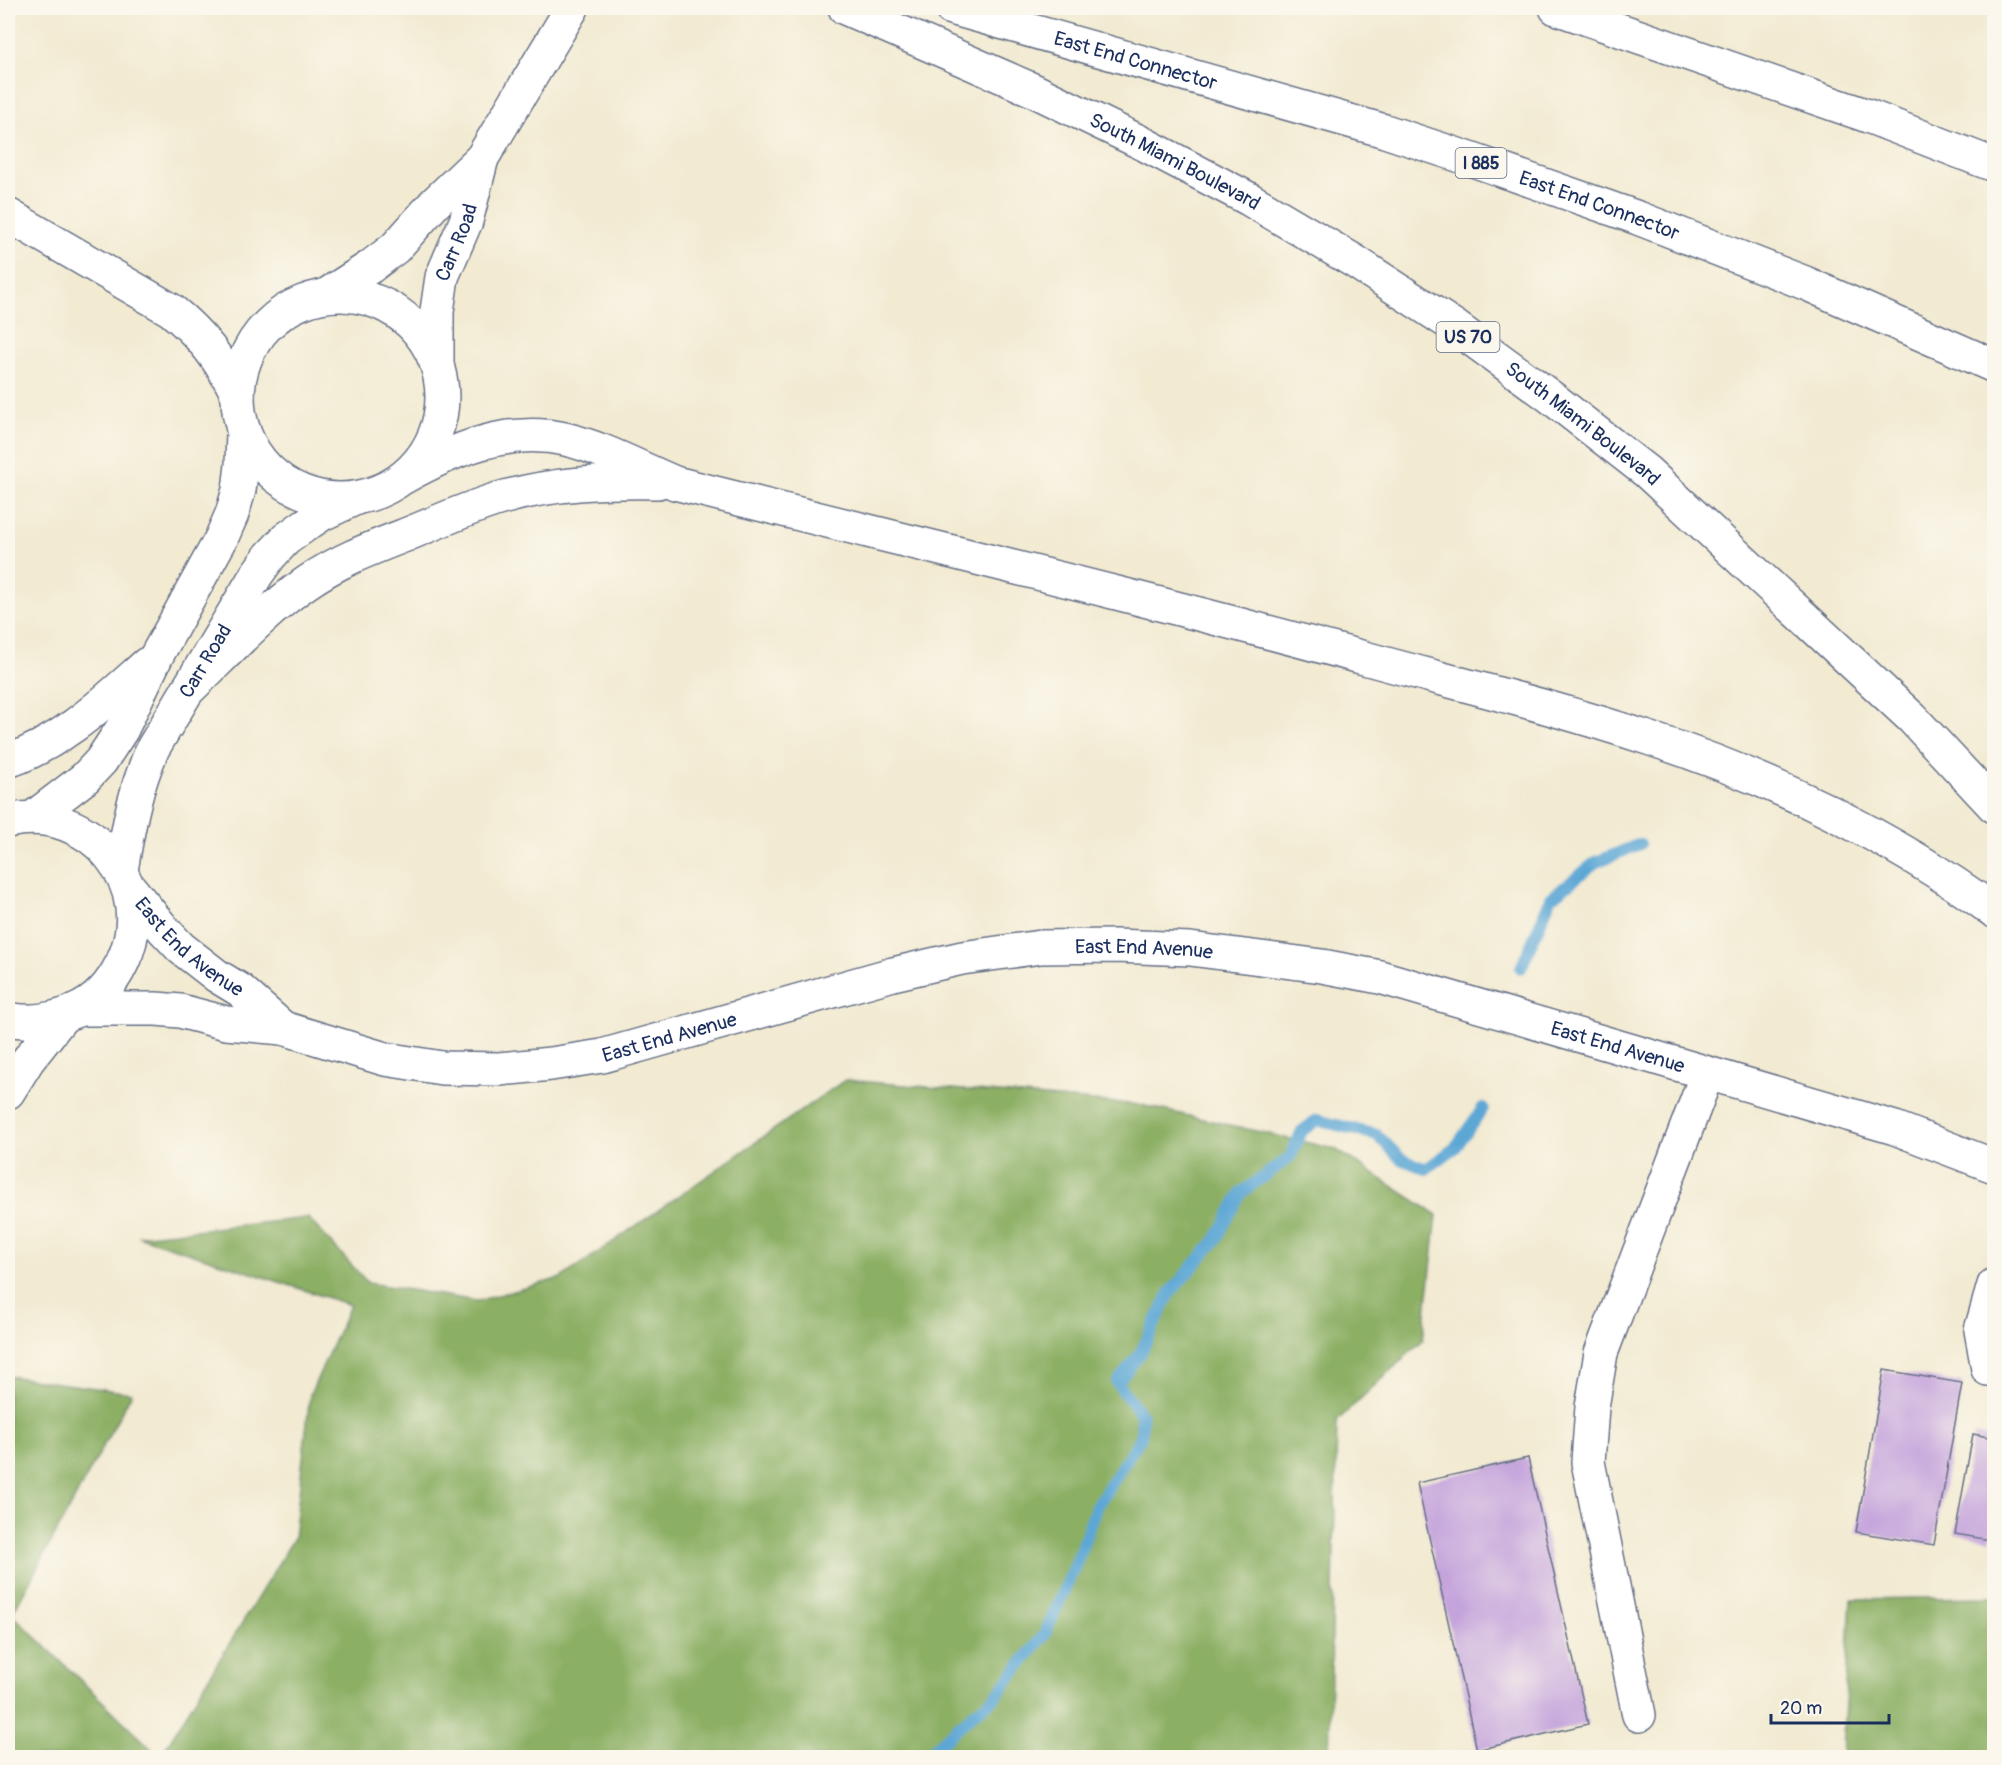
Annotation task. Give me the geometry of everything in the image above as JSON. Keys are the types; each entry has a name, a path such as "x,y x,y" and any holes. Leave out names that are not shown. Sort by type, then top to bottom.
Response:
{"main road":[{"name":"Carr Road","path":"325,296 395,248 435,203 482,158 572,8"},
{"name":"South Miami Boulevard","path":"845,8 1033,90 1142,143 1249,199 1335,250 1454,326 1647,472 1912,718 1995,806"},
{"name":"East End Connector","path":"951,8 1385,131 1470,159 1638,218 1804,283 1995,366"},
{"path":"1556,8 1868,116 1995,165"},
{"name":"Carr Road","path":"437,364 437,311 442,277 466,221 482,158"},
{"path":"8,215 171,310 213,350 238,395"},
{"path":"404,477 427,450 440,417 442,399 437,364 420,333 407,320 378,302 342,295 325,296 291,308 277,318 253,344 245,360 238,395 239,413 243,430 260,461 287,484 303,492 319,497 355,498 389,487 438,458 486,441 536,437 562,439 587,446 675,483 1310,643 1567,713 1654,740 1739,772 1822,808 1901,850 1995,911"},
{"path":"21,819 70,791 101,761 122,729 157,655 232,514 240,482 243,430"},
{"path":"188,690 279,604 306,583 359,553 507,496 550,487 617,482 675,483"},
{"name":"Carr Road","path":"124,878 132,806 140,778 153,748 257,574 286,539 322,514 355,498"},
{"path":"8,761 43,746 75,726 157,655"},
{"name":"East End Avenue","path":"21,819 68,824 99,843 164,930 181,948 217,976 240,990 283,1028"},
{"path":"8,1092 28,1060 71,1012 108,987 118,973 131,939 133,922 132,904 124,878"},
{"name":"East End Avenue","path":"8,1018 28,1021 71,1012 156,1009 180,1011 226,1023 283,1028 385,1059 442,1068 499,1069 551,1065 602,1056 893,974 962,958 1041,947 1115,946 1190,949 1261,957 1380,977 1895,1128 1995,1166"},
{"path":"1639,1715 1588,1462 1592,1407 1601,1353 1707,1074"},
{"path":"1995,1285 1981,1330 1988,1369 1995,1369"}],"green space":[{"path":"845,1080 1141,1105 1335,1149 1437,1215 1423,1340 1337,1421 1329,1757 160,1757 294,1538 310,1395 350,1305 138,1236 308,1218 368,1283 477,1301 561,1278"},
{"path":"8,1376 132,1393 12,1614 160,1757 8,1757"},
{"path":"1994,1597 1994,1757 1842,1757 1851,1599"}],"building":[{"path":"1884,1370 1962,1383 1934,1545 1856,1532"},
{"path":"1973,1434 1994,1438 1994,1515 1990,1540 1955,1534"},
{"path":"1528,1458 1588,1724 1477,1750 1417,1483"}],"waterway":[{"path":"1521,968 1551,898 1596,862 1640,844"},
{"path":"924,1758 994,1698 1045,1634 1077,1561 1096,1507 1141,1437 1142,1416 1117,1383 1140,1354 1170,1293 1216,1240 1241,1193 1290,1157 1302,1131 1317,1120 1377,1135 1401,1159 1426,1169 1455,1148 1483,1108"}]}
